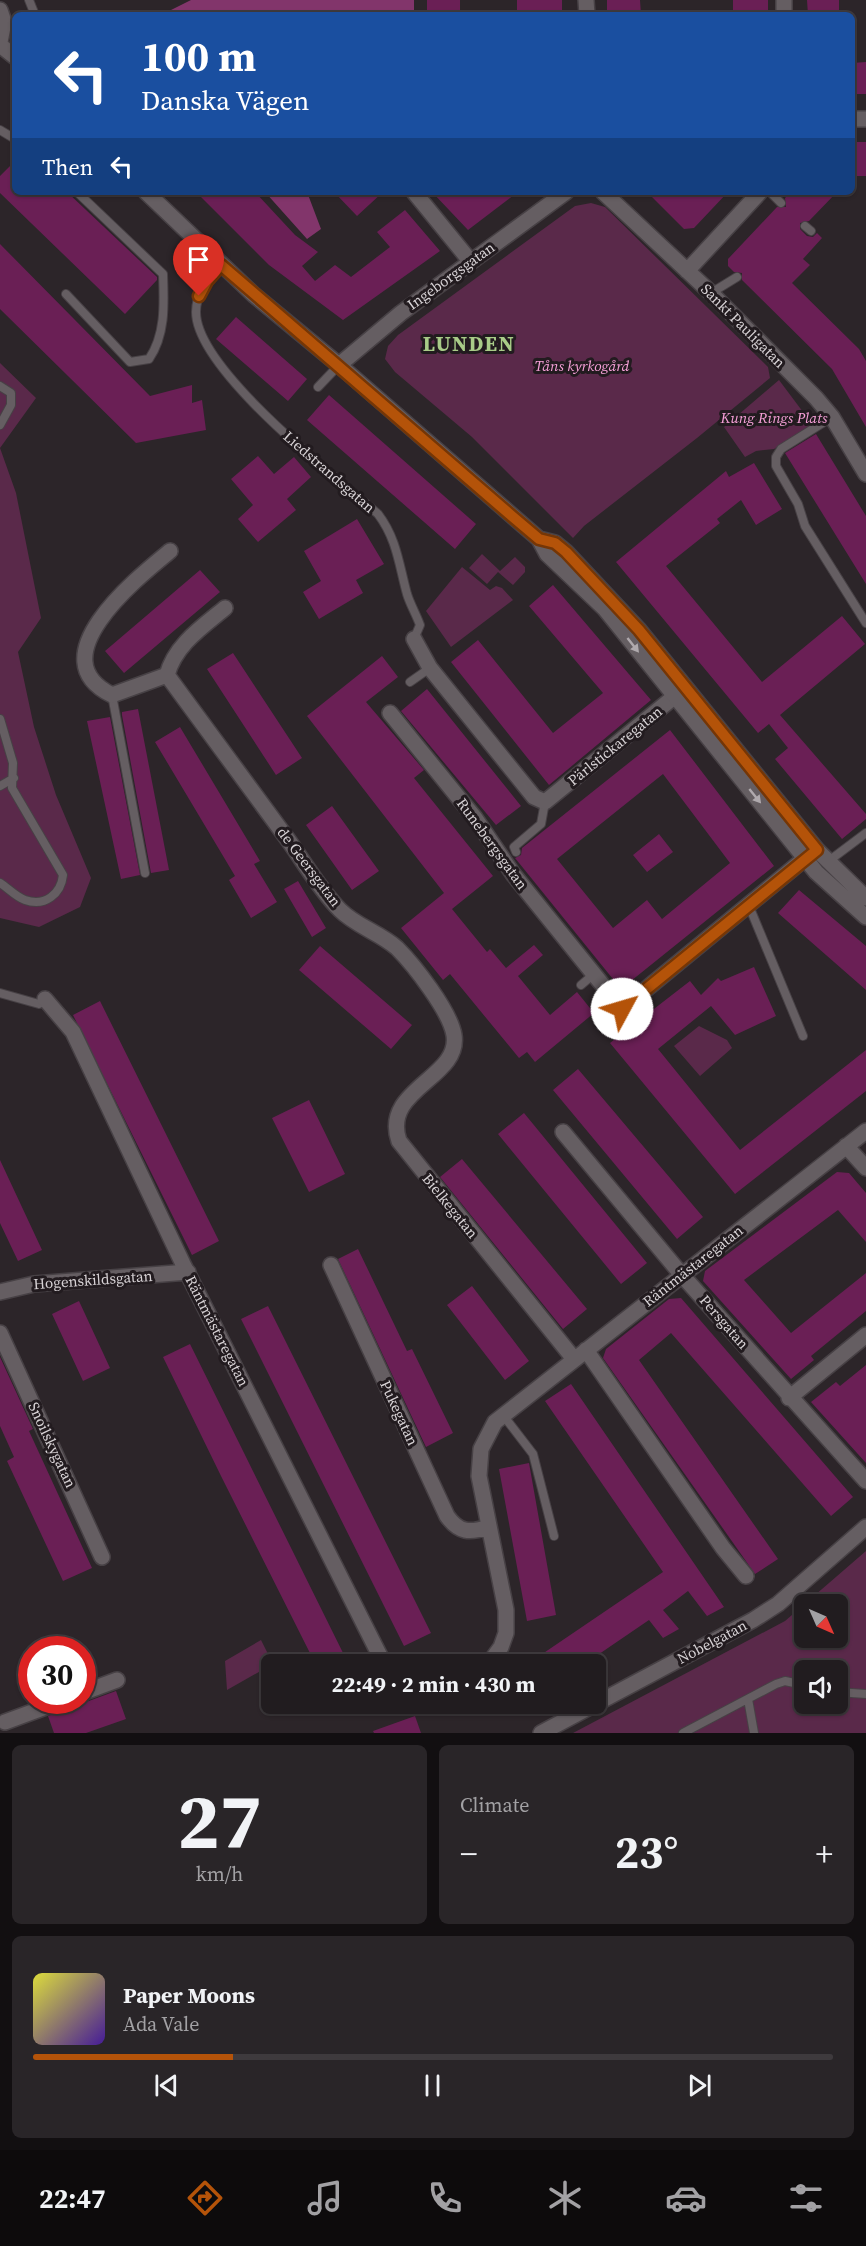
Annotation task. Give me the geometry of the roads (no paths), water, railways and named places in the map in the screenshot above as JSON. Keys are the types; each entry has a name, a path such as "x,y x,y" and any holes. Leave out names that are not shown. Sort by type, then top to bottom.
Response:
{"street":[{"path":"0,10 4,22 0,44 12,54"},
{"path":"150,195 254,295 339,364 539,539 548,554 605,609 680,693 811,854 866,917"},
{"path":"416,195 471,262"},
{"name":"Ingeborgsgatan","path":"339,364 401,313 562,195"},
{"name":"Sankt Pauligatan","path":"606,195 711,293 832,417 866,474"},
{"path":"687,271 757,195"},
{"path":"170,551 100,616 88,638 85,659 88,672 102,690 112,695 168,675 172,659 182,645 225,608"},
{"name":"Liedstrandsgatan","path":"414,639 430,668 534,797 545,802"},
{"name":"de Geersgatan","path":"168,675 340,910 397,948 424,982 450,1024 454,1036 453,1048"},
{"name":"Pärlstickaregatan","path":"545,802 680,693"},
{"name":"Runebergsgatan","path":"390,713 475,818 491,845 622,1009 749,906"},
{"path":"749,906 811,854"},
{"path":"822,867 866,898"},
{"name":"Räntmästaregatan","path":"45,999 73,1032 188,1272 379,1654"},
{"name":"Bielkegatan","path":"453,1048 436,1071 410,1096 399,1111 396,1125 399,1141 580,1355 746,1576"},
{"name":"Räntmästaregatan","path":"496,1654 506,1633 507,1610 488,1527 478,1462 485,1438 502,1414 866,1131"},
{"name":"Persgatan","path":"563,1132 681,1274 789,1398 866,1480"},
{"path":"846,1146 866,1168"},
{"name":"Pukegatan","path":"331,1265 447,1516 454,1526 466,1531 488,1527"},
{"name":"Hogenskildsgatan","path":"0,1292 34,1284 188,1272"},
{"name":"Snoilskygatan","path":"0,1333 102,1557"},
{"path":"789,1398 866,1335"},
{"name":"Nobelgatan","path":"541,1733 753,1620 778,1604 866,1527"},
{"path":"96,1688 117,1680"},
{"path":"6,1723 29,1714"}],"lane":[{"path":"66,294 130,362 149,359 159,345 164,303 163,274 80,195"},
{"path":"773,195 781,203"},
{"name":"Liedstrandsgatan","path":"221,265 207,281 199,296 196,313 201,335 213,355 256,406 378,514 388,528 401,563 408,596 420,625 414,639"},
{"path":"711,293 737,277"},
{"path":"318,387 339,364"},
{"path":"0,386 11,393 11,405 0,425"},
{"path":"832,417 781,448 776,457 776,466 798,504 806,526 866,623"},
{"path":"410,682 430,668"},
{"path":"112,695 145,873"},
{"path":"0,719 13,763 12,788 63,875 62,888 51,898 38,902 25,900 0,883"},
{"path":"0,786 14,778"},
{"path":"516,852 514,847 541,824 545,802"},
{"path":"822,867 866,833"},
{"path":"749,906 803,1036"},
{"path":"581,985 594,975"},
{"path":"0,993 39,1004 45,999"},
{"path":"502,1414 533,1454 554,1536"},
{"path":"683,1733 785,1681 794,1683"},
{"path":"848,1693 866,1694"},
{"path":"748,1699 754,1733"}],"district":[{"name":"LUNDEN","path":"469,344"}],"park label":[{"name":"Tåns kyrkogård","path":"582,366"},
{"name":"Kung Rings Plats","path":"774,418"}]}
